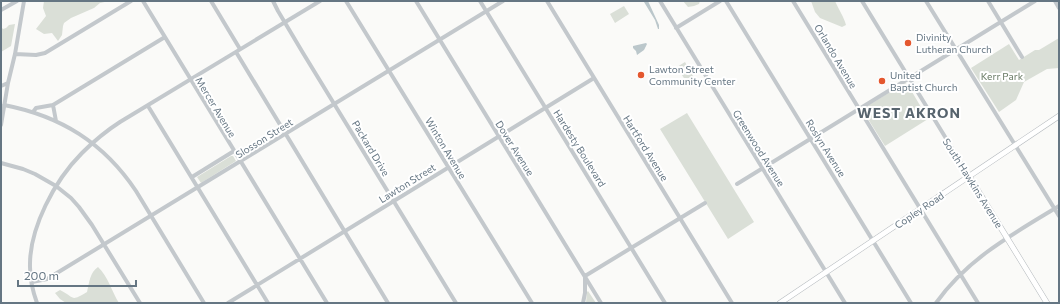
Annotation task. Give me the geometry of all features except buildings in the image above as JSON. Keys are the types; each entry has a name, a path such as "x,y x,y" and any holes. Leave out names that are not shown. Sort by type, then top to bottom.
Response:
{"main road":[{"name":"Copley Road","path":"780,303 1059,116"},
{"name":"South Hawkins Avenue","path":"969,176 1047,303"}],"street":[{"path":"1,10 17,1"},
{"path":"1,125 24,1"},
{"path":"15,54 36,55 45,53 131,1"},
{"name":"Mercer Avenue","path":"143,1 327,303"},
{"path":"211,1 240,49"},
{"name":"Packard Drive","path":"273,1 284,22 456,303"},
{"path":"36,303 30,266 34,240 42,213 56,186 71,165 92,143 107,131 320,1"},
{"name":"Winton Avenue","path":"346,1 532,303"},
{"name":"Dover Avenue","path":"416,1 601,303"},
{"name":"Hardesty Boulevard","path":"480,1 665,303"},
{"name":"Slosson Street","path":"32,282 47,279 503,1"},
{"name":"Hartford Avenue","path":"547,1 732,303"},
{"name":"Greenwood Avenue","path":"660,1 845,303"},
{"path":"676,28 720,1"},
{"name":"Roslyn Avenue","path":"726,1 911,303"},
{"name":"Orlando Avenue","path":"793,1 978,303"},
{"name":"South Hawkins Avenue","path":"862,1 969,176"},
{"path":"926,1 1015,145 1057,208 1059,216"},
{"path":"988,1 1022,57"},
{"path":"737,184 1035,1"},
{"path":"1054,1 1059,8"},
{"path":"33,112 36,108 53,105 165,37"},
{"path":"236,52 388,303"},
{"name":"Lawton Street","path":"228,303 594,78"},
{"path":"1,86 8,83"},
{"path":"53,105 56,121"},
{"path":"4,106 33,112 56,121 81,135 111,159 126,176 136,191 204,303"},
{"path":"148,106 268,303"},
{"path":"192,177 234,151"},
{"path":"1,163 28,171 56,186 66,194 92,225 140,303"},
{"path":"583,303 585,293 585,276 705,203"},
{"path":"936,303 950,284 960,274 988,251 1057,208"}],"green space":[{"path":"44,1 109,1 100,3 94,8 71,18 64,23 62,35 58,41 52,33 44,34 36,29 46,16 43,8"},
{"path":"683,1 700,1 699,4 688,7"},
{"path":"811,1 835,1 846,25 842,27 820,18 815,12"},
{"path":"624,6 629,14 615,23 610,14"},
{"path":"15,24 11,46 1,52 1,27 3,29 9,25"},
{"name":"Kerr Park","path":"1059,38 1059,68 1047,69 1024,82 1016,100 999,112 971,68 1009,44 1019,60"},
{"path":"685,62 693,76 691,81 687,83 677,67"},
{"path":"905,83 908,85 928,119 885,146 863,111 864,108"},
{"path":"687,113 754,222 728,239 660,129"},
{"path":"233,156 236,161 201,183 197,177"},
{"path":"98,267 107,279 119,303 66,303 55,293 60,290 75,298 87,292 89,281 95,269"},
{"path":"588,291 596,303 586,303"}],"shaded area":[{"path":"639,1 648,1 659,25 659,29 644,2"},
{"path":"647,44 644,50 637,55 633,46"}],"place":[{"name":"Divinity Lutheran Church","path":"908,43"},
{"name":"Lawton Street Community Center","path":"641,75"},
{"name":"United Baptist Church","path":"882,81"}],"district":[{"name":"WEST AKRON","path":"909,113"}]}
